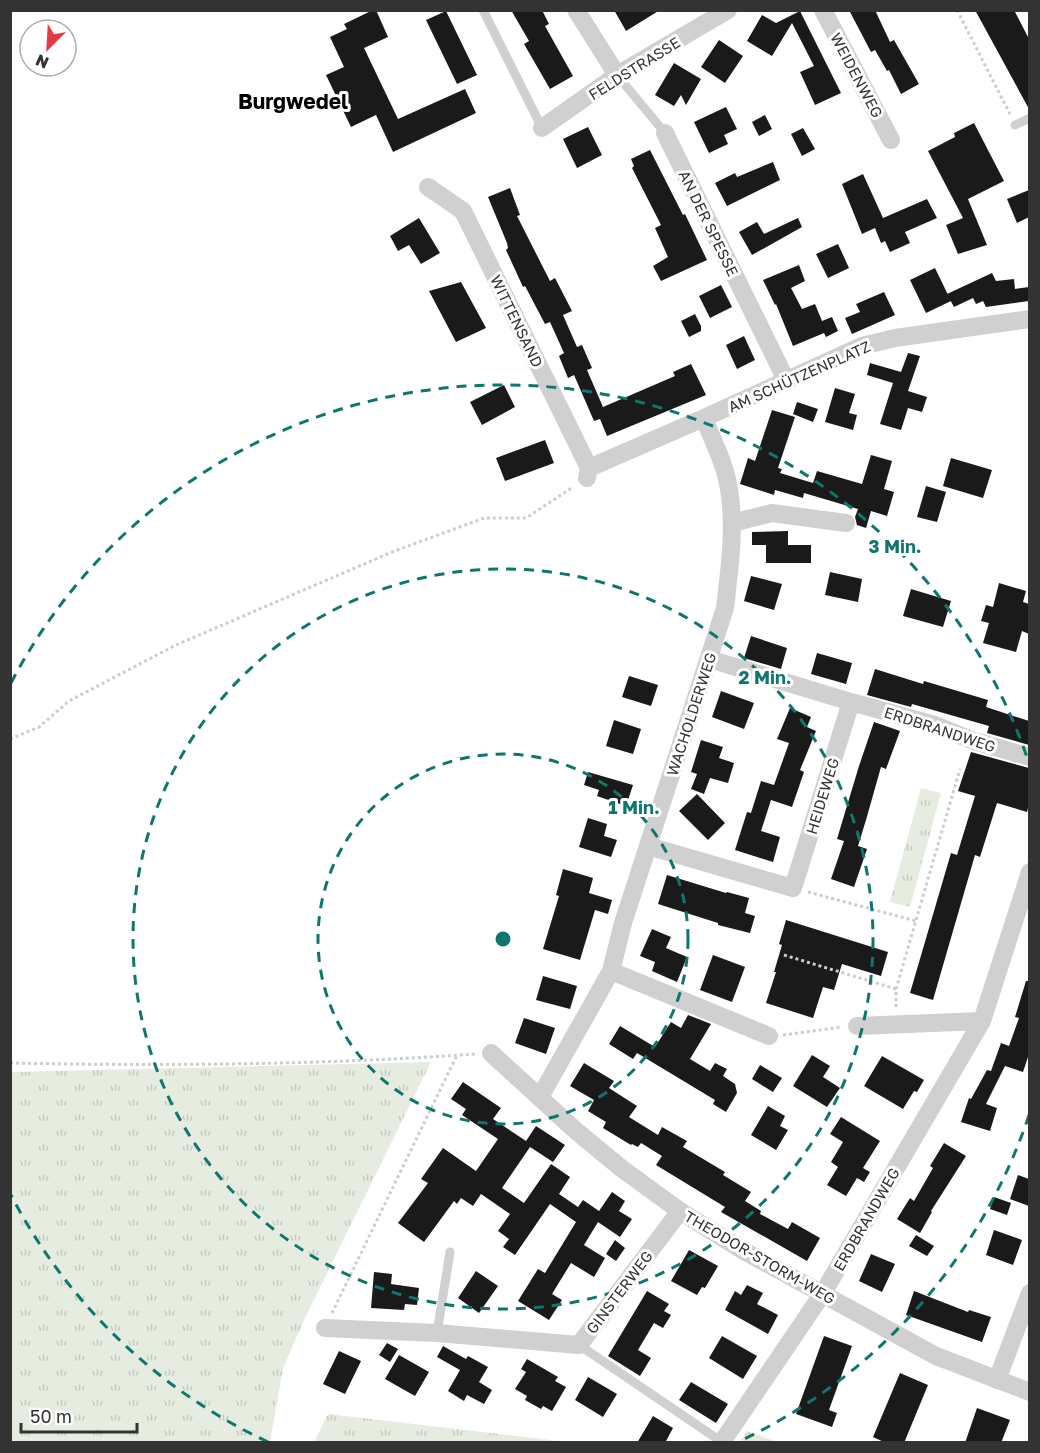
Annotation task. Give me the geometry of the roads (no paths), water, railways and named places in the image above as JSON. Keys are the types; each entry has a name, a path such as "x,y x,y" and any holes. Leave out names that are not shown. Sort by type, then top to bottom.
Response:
{"street":[{"path":"576,10 617,75"},
{"name":"FELDSTRASSE","path":"542,128 617,75 728,10"},
{"name":"WEIDENWEG","path":"823,10 891,140"},
{"name":"AN DER SPESSE","path":"665,133 786,380"},
{"name":"WITTENSAND","path":"428,187 463,211 588,473"},
{"name":"AM SCHÜTZENPLATZ","path":"588,473 862,346 895,338 1029,319"},
{"name":"WACHOLDERWEG","path":"540,1097 611,971 623,923 725,608 731,563 732,523 726,474 704,418"},
{"path":"732,523 772,513 846,523"},
{"path":"709,659 851,702"},
{"name":"ERDBRANDWEG","path":"851,702 935,724 975,741 1029,757"},
{"name":"HEIDEWEG","path":"648,846 793,888 851,702"},
{"name":"ERDBRANDWEG","path":"722,1442 823,1293 982,1021 1029,872"},
{"path":"611,971 770,1036"},
{"path":"857,1026 982,1021"},
{"name":"THEODOR-STORM-WEG","path":"491,1053 584,1138 680,1211 744,1251 936,1356 1029,1392"},
{"name":"GINSTERWEG","path":"325,1328 437,1333 579,1345 680,1211"},
{"path":"997,1380 1029,1293"}],"lane":[{"path":"483,10 542,128"},
{"name":"AN DER SPESSE","path":"617,75 665,133"},
{"path":"1015,125 1029,118"},
{"path":"437,1333 450,1252"},
{"path":"579,1345 722,1442"}],"district":[{"name":"Burgwedel","path":"293,101"}]}
